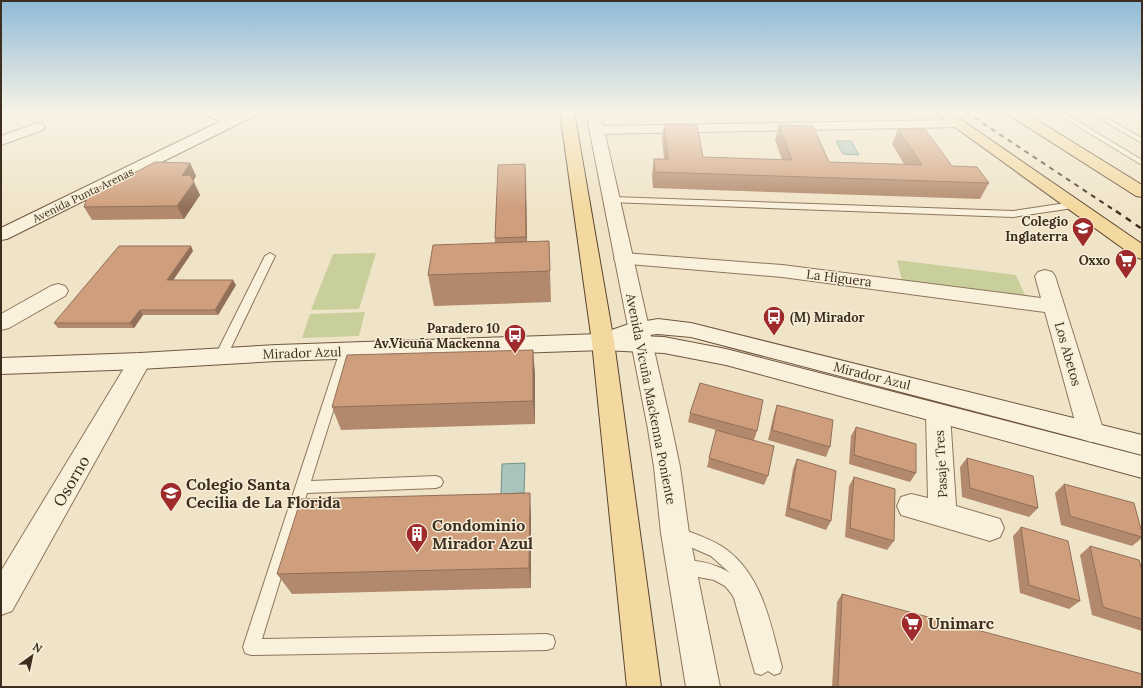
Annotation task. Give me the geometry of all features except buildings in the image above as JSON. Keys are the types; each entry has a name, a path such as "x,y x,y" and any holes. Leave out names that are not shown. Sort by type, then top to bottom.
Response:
{"main road":[{"path":"572,144 603,342 644,687"},
{"path":"986,144 1142,254"},
{"path":"1065,144 1142,192"}],"street":[{"name":"Avenida Punta Arenas","path":"1,221 160,144"},
{"name":"Avenida Punta Arenas","path":"1,235 167,144"},
{"name":"Avenida Vicuña Mackenna Poniente","path":"601,144 667,467 675,533 703,687"},
{"name":"La Higuera","path":"624,259 782,271 1054,306"},
{"name":"Los Abetos","path":"1045,276 1091,432"},
{"path":"1,323 58,291"},
{"name":"Mirador Azul","path":"1,366 346,351 603,342 640,336 668,327 704,332 1142,445"},
{"name":"Mirador Azul","path":"640,336 664,345 704,352 1142,467"},
{"name":"Osorno","path":"1,600 140,361"},
{"name":"Pasaje Tres","path":"938,414 943,515"},
{"name":"Pasaje Tres","path":"911,506 990,528"}],"lane":[{"path":"1111,144 1142,163"},
{"path":"612,200 1012,214 1073,205"},
{"path":"222,356 270,256"},
{"path":"346,351 251,647 547,642"},
{"path":"302,487 436,482"},
{"path":"675,533 711,548 722,555 742,576 757,608 768,667 741,595 730,579 700,569 682,568"}],"green space":[{"path":"376,253 359,309 311,310 333,254"},
{"path":"897,260 1016,275 1026,297 902,281"},
{"path":"365,312 359,336 302,338 310,314"}],"water":[{"path":"838,144 853,144 859,155 843,154"},
{"path":"525,463 524,493 501,494 502,464"}],"railway":[{"path":"1014,144 1117,212"},
{"path":"1116,211 1142,229"}],"place":[{"name":"Colegio Inglaterra","path":"1083,248"},
{"name":"Oxxo","path":"1126,280"},
{"name":"(M) Mirador","path":"774,336"},
{"name":"Paradero 10 Av.Vicuña Mackenna","path":"515,354"},
{"name":"Colegio Santa Cecilia de La Florida","path":"171,512"},
{"name":"Condominio Mirador Azul","path":"417,554"},
{"name":"Unimarc","path":"912,642"}]}
